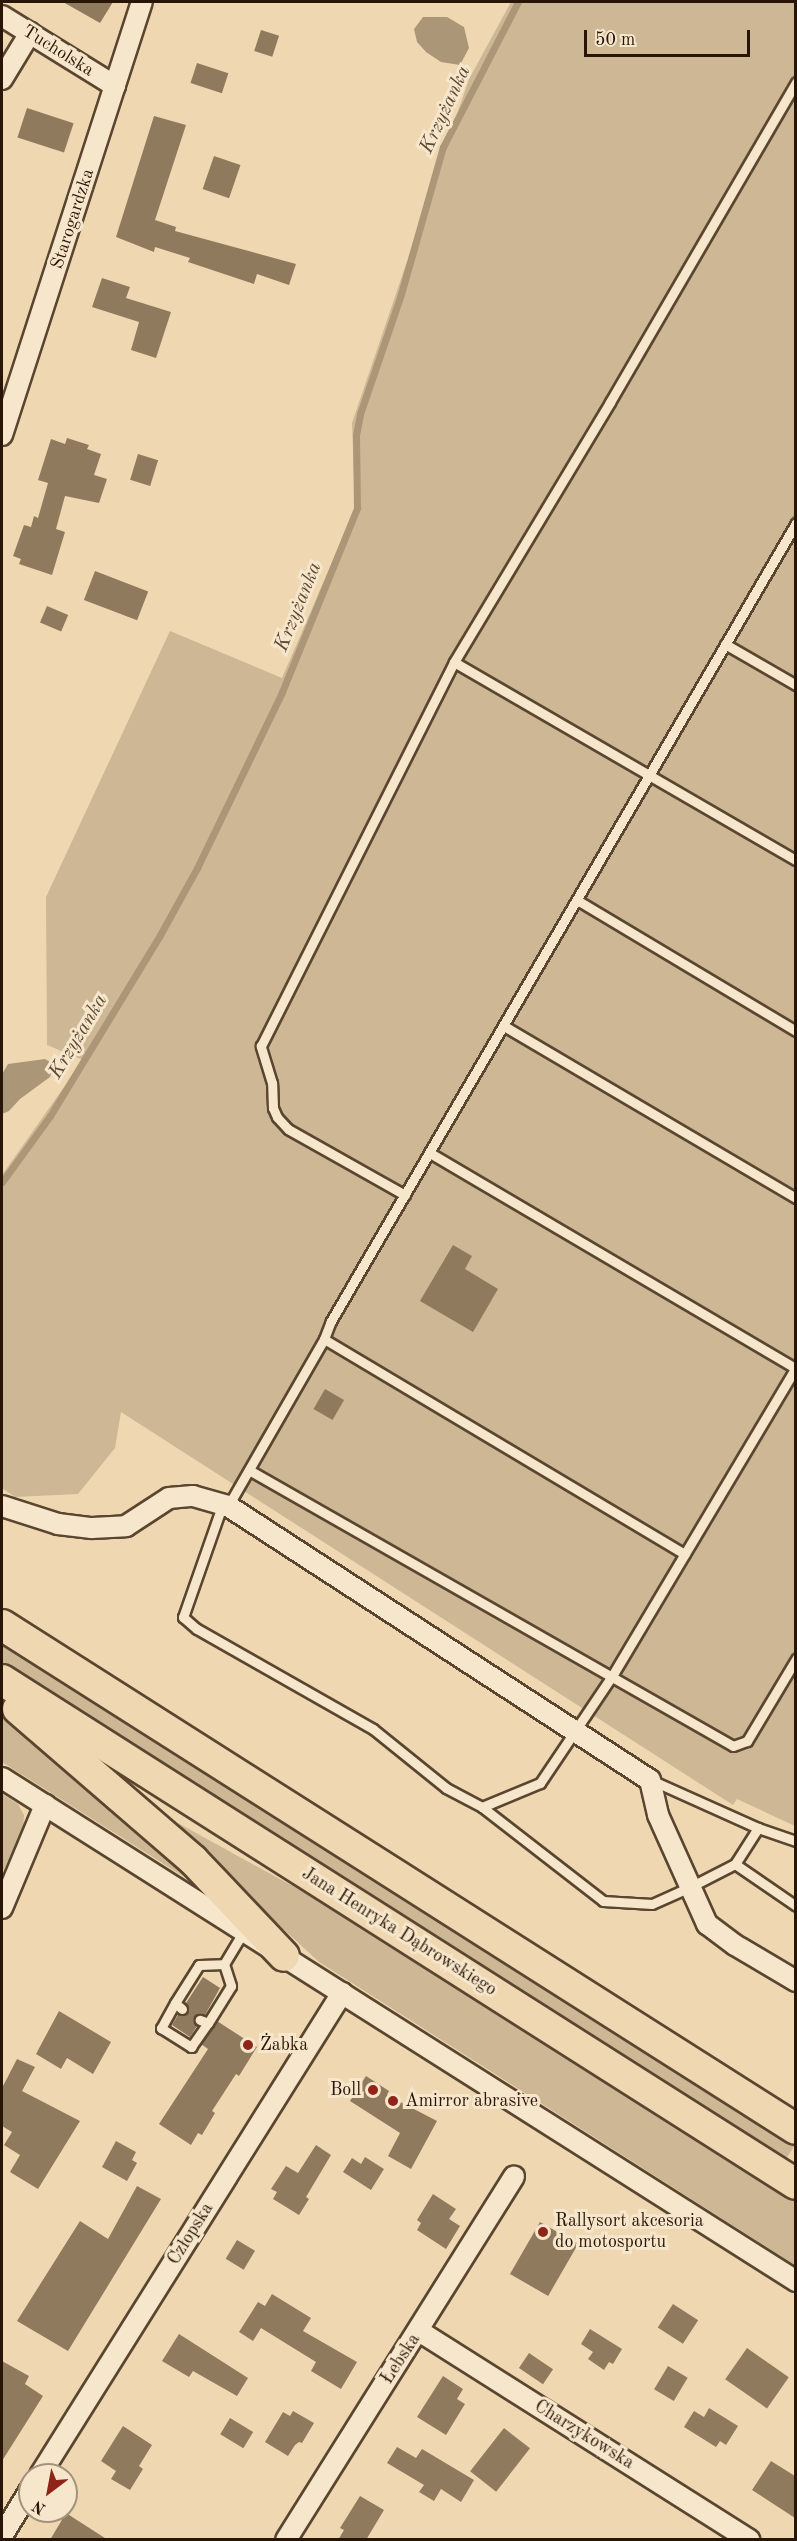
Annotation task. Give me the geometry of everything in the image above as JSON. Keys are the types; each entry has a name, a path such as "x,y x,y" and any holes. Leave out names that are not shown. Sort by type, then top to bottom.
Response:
{"main road":[{"path":"2,1625 795,2128"},
{"name":"Jana Henryka Dąbrowskiego","path":"2,1680 795,2184"},
{"path":"2,1695 193,1860 284,1956"},
{"path":"684,2059 770,2092 795,2108"}],"street":[{"name":"Starogardzka","path":"2,435 142,2"},
{"name":"Tucholska","path":"2,16 115,86"},
{"path":"2,79 30,33"},
{"path":"2,1506 58,1524 92,1528 126,1526 169,1498 193,1496 226,1505 650,1780 658,1815 707,1924 735,1945 795,1981"},
{"path":"2,1778 795,2281"},
{"path":"2,1908 45,1805"},
{"name":"Człopska","path":"48,2463 342,1993"},
{"name":"Łebska","path":"286,2540 514,2177"},
{"name":"Charzykowska","path":"419,2331 749,2540"},
{"path":"2,2536 18,2510"}],"lane":[{"path":"405,1195 288,1129 277,1117 273,1108 272,1083 261,1046 454,662 610,402 795,82"},
{"path":"758,1828 735,1864 690,1887 652,1904 603,1901 482,1807 446,1788 373,1729 197,1629 183,1617 226,1505 249,1470 324,1339 331,1321 795,523"},
{"path":"725,644 795,685"},
{"path":"454,662 795,860"},
{"path":"577,900 795,1031"},
{"path":"504,1026 795,1198"},
{"path":"430,1153 795,1368 612,1676 540,1784 482,1807"},
{"path":"324,1339 685,1554"},
{"path":"249,1470 548,1643 612,1676 733,1746 747,1741 795,1659"},
{"path":"650,1780 758,1828 795,1841"},
{"path":"735,1864 795,1906"},
{"path":"224,1964 199,1965 179,2006 161,2026 191,2047 204,2021 231,1986 224,1964 244,1931"}],"shaded area":[{"path":"511,2 795,2 795,1826 737,1799 733,1805 121,1412 115,1448 78,1494 15,1497 2,1488 2,1175 83,1060 47,1045 46,897 170,631 282,678 355,509 352,423 469,79"},
{"path":"423,17 447,17 464,27 469,48 460,65 441,62 426,52 417,42 414,29"},
{"path":"45,1059 52,1063 50,1077 20,1099 9,1111 2,1114 2,1074 8,1064"},
{"path":"2,1640 796,2136 796,2143 786,2158 2,1668"},
{"path":"2,1711 24,1728 213,1895 2,1762"},
{"path":"2,1794 18,1804 24,1815 23,1831 2,1873"},
{"path":"178,1823 347,1916 795,2200 795,2265 319,1962 209,1860 176,1826"}],"building":[{"path":"63,2 113,2 100,23"},
{"path":"261,30 279,36 272,57 254,51"},
{"path":"197,63 228,73 222,93 191,83"},
{"path":"27,108 74,123 64,153 17,137"},
{"path":"154,116 186,125 155,220 176,227 175,231 296,264 289,285 257,274 254,284 188,262 190,258 155,247 154,252 116,237"},
{"path":"214,156 240,165 229,198 203,189"},
{"path":"102,278 130,287 126,298 171,312 156,358 131,350 139,322 92,307"},
{"path":"67,438 89,445 87,449 101,454 94,475 107,479 99,503 65,496 56,529 65,532 52,575 19,564 21,559 13,556 24,525 31,527 34,516 38,518 48,483 38,480 51,439 65,444"},
{"path":"138,454 158,460 150,486 130,480"},
{"path":"95,571 148,591 137,620 84,600"},
{"path":"47,606 68,615 61,632 40,623"},
{"path":"453,1245 472,1256 465,1269 498,1289 473,1332 420,1301"},
{"path":"325,1389 344,1400 333,1420 314,1409"},
{"path":"203,1977 220,1988 205,2015 198,2014 194,2017 197,2026 190,2037 172,2025 178,2015 187,2013 186,2003"},
{"path":"59,2011 111,2042 93,2074 67,2058 61,2069 36,2054"},
{"path":"217,2021 257,2047 239,2076 236,2074 212,2111 215,2113 202,2135 198,2133 191,2145 159,2124 208,2049 201,2044"},
{"path":"17,2059 35,2067 22,2091 80,2121 38,2189 10,2172 20,2155 4,2145 12,2132 2,2126 2,2088"},
{"path":"366,2076 389,2091 387,2095 437,2121 411,2169 388,2156 400,2133 350,2101"},
{"path":"116,2141 136,2152 132,2160 137,2163 127,2181 102,2167"},
{"path":"316,2145 331,2155 306,2197 309,2199 299,2215 273,2199 277,2192 271,2189 286,2166 298,2173"},
{"path":"365,2157 384,2169 371,2190 343,2172 352,2158 361,2164"},
{"path":"137,2186 161,2199 68,2351 17,2321 80,2221 108,2239"},
{"path":"433,2194 456,2209 449,2219 460,2226 446,2249 417,2230 421,2223 417,2220"},
{"path":"540,2222 578,2244 548,2296 510,2274"},
{"path":"237,2240 255,2251 244,2270 226,2259"},
{"path":"272,2294 311,2318 303,2331 357,2362 341,2389 311,2371 316,2362 261,2328 253,2341 239,2332 258,2302 265,2306"},
{"path":"673,2304 698,2320 683,2344 658,2327"},
{"path":"590,2329 622,2349 613,2364 609,2362 604,2370 588,2359 593,2352 581,2344"},
{"path":"179,2334 248,2378 237,2396 193,2371 189,2377 162,2361"},
{"path":"747,2348 789,2377 767,2408 725,2379"},
{"path":"529,2353 553,2369 543,2384 519,2368"},
{"path":"2,2361 29,2376 25,2384 43,2396 2,2461"},
{"path":"668,2366 688,2378 674,2401 654,2389"},
{"path":"443,2376 463,2389 457,2399 465,2404 446,2435 417,2417"},
{"path":"709,2408 738,2426 726,2445 720,2441 716,2447 684,2427 694,2411 704,2417"},
{"path":"293,2411 314,2423 302,2443 295,2445 288,2456 265,2442 283,2412 290,2416"},
{"path":"230,2418 253,2432 243,2448 220,2434"},
{"path":"123,2426 152,2445 139,2466 143,2469 130,2490 111,2479 116,2471 101,2461"},
{"path":"504,2428 530,2448 496,2492 470,2471"},
{"path":"397,2447 416,2458 422,2449 474,2480 461,2502 441,2489 434,2501 419,2492 424,2485 387,2463"},
{"path":"771,2461 795,2476 795,2518 752,2490"},
{"path":"360,2496 384,2510 366,2540 338,2540 344,2530 340,2528"},
{"path":"78,2521 108,2540 50,2540 60,2523 78,2523"}],"waterway":[{"name":"Krzyżanka","path":"2,1182 50,1116 160,935 197,868 282,692 357,508 356,435 360,414 401,294 443,147 518,2"}],"place":[{"name":"Żabka","path":"248,2045"},
{"name":"Boll","path":"373,2090"},
{"name":"Amirror abrasive","path":"393,2101"},
{"name":"Rallysort akcesoria do motosportu","path":"543,2232"}]}
